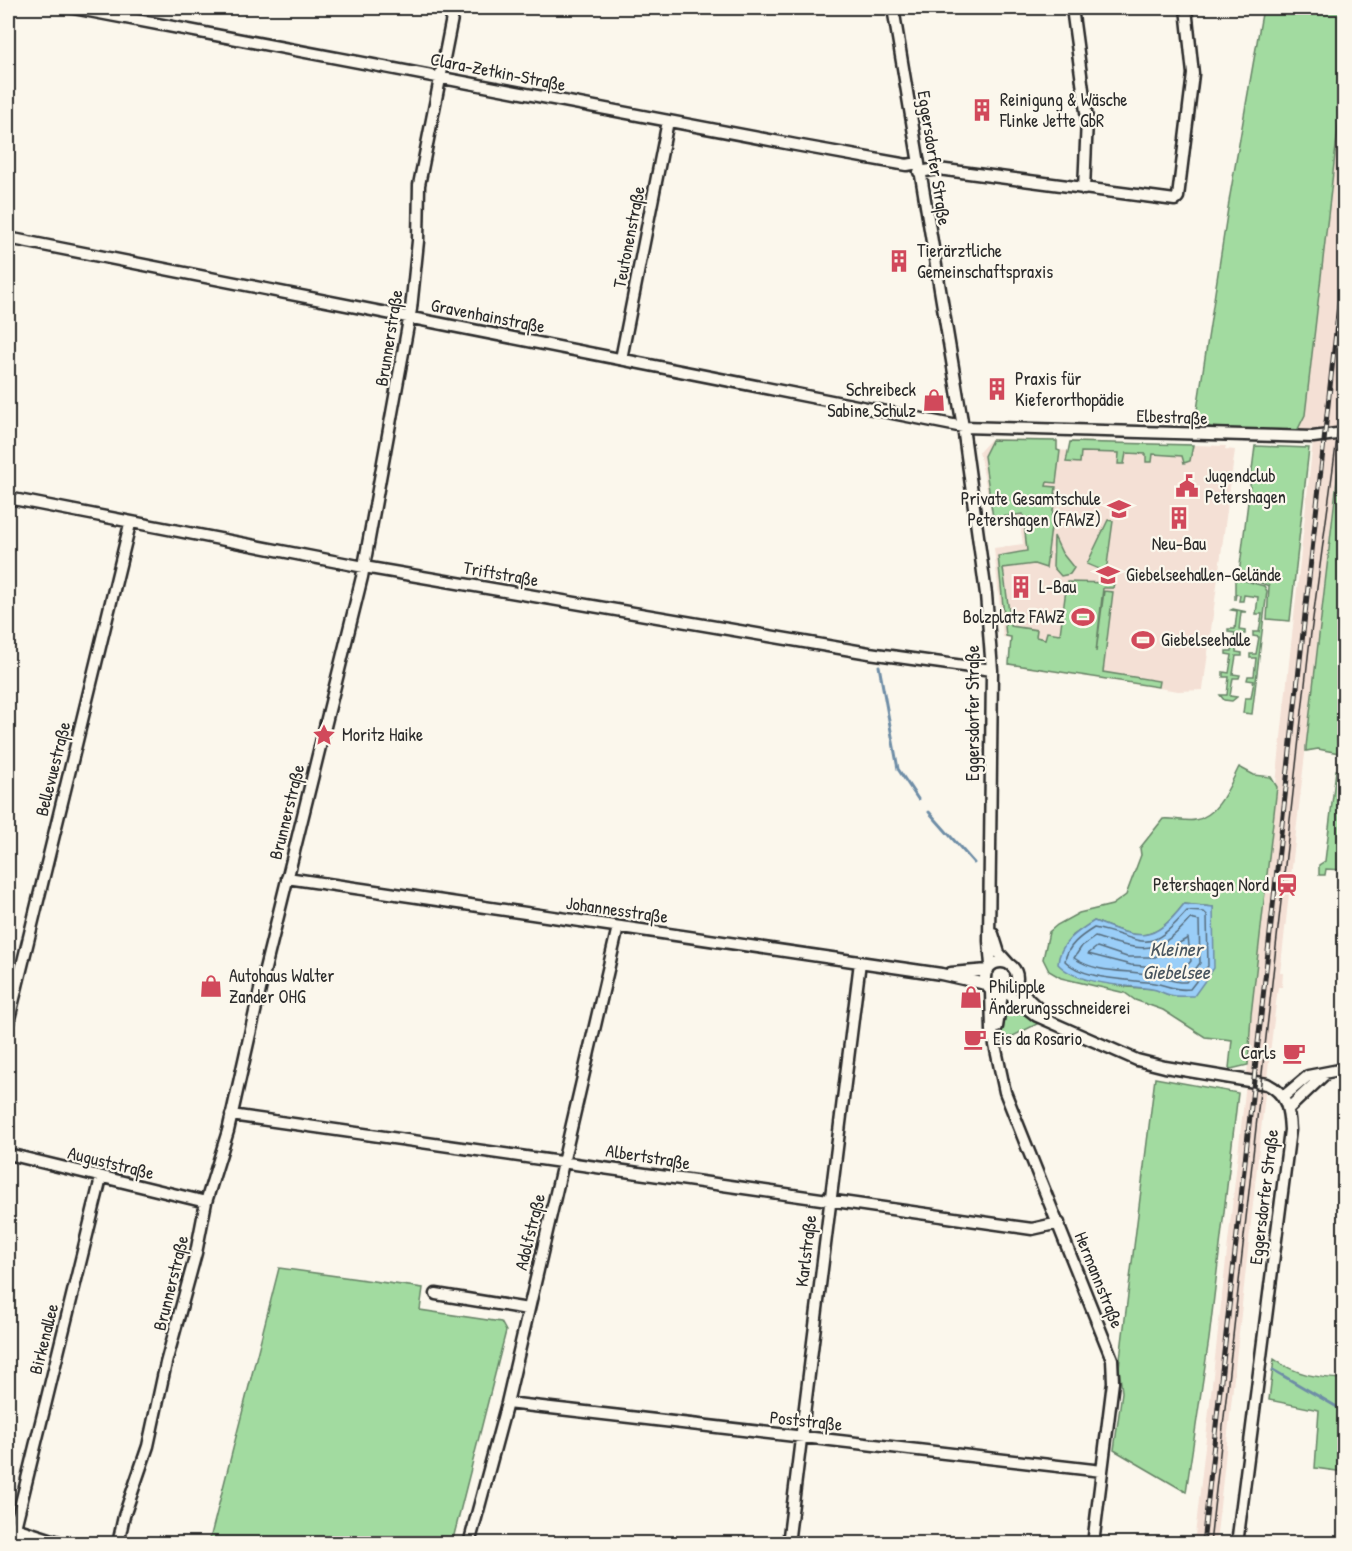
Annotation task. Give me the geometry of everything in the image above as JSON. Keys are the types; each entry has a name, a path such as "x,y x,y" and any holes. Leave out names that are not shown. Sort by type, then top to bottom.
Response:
{"street":[{"name":"Clara-Zetkin-Straße","path":"73,8 918,168 1175,200 1178,197 1193,74 1186,8"},
{"name":"Brunnerstraße","path":"118,1544 153,1427 206,1202 231,1114 364,567 410,317 418,241 418,194 454,8"},
{"name":"Eggersdorfer Straße","path":"893,8 983,561 992,670 988,941 989,967 997,990"},
{"path":"1072,8 1087,119 1084,189"},
{"name":"Teutonenstraße","path":"621,359 668,121"},
{"name":"Gravenhainstraße","path":"8,238 963,427"},
{"name":"Elbestraße","path":"963,427 1313,436 1344,433"},
{"name":"Triftstraße","path":"8,498 130,524 364,567 858,651 992,670"},
{"name":"Bellevuestraße","path":"8,1023 130,524"},
{"name":"Johannesstraße","path":"287,878 941,974 997,990"},
{"name":"Eggersdorfer Straße","path":"990,922 999,953 1016,971 1017,982"},
{"name":"Adolfstraße","path":"469,1544 507,1403 618,927"},
{"name":"Karlstraße","path":"788,1544 860,962"},
{"name":"Johannesstraße","path":"941,974 989,967 1001,962 1008,963"},
{"path":"997,990 1017,982 1028,999 1055,1022"},
{"path":"997,990 1037,1016 1137,1060 1165,1067 1261,1082 1278,1090 1283,1096 1308,1076 1344,1070"},
{"name":"Hermannstraße","path":"997,990 990,1013 997,1060 1005,1092 1112,1359 1113,1382 1093,1544"},
{"path":"1289,1108 1326,1073"},
{"name":"Eggersdorfer Straße","path":"1237,1544 1290,1130 1289,1108 1283,1096"},
{"name":"Albertstraße","path":"231,1114 563,1161 829,1202 1032,1229 1059,1223"},
{"name":"Auguststraße","path":"8,1154 206,1202"},
{"name":"Birkenallee","path":"11,1544 101,1178"},
{"path":"436,1294 528,1310"},
{"name":"Poststraße","path":"507,1403 1058,1464 1102,1471"},
{"path":"15,1528 65,1544"}],"shaded area":[{"path":"1344,77 1344,412 1280,973 1283,973 1282,987 1278,987 1265,1094 1216,1543 1194,1544 1248,1065 1251,1015 1314,432 1297,431 1305,415"},
{"name":"Giebelseehallen-Gelände","path":"991,439 1058,440 1058,450 1070,451 1072,441 1226,446 1225,449 1235,450 1203,690 1178,691 1009,665 1010,638 1003,637 994,548 1023,544 1019,516 993,519 979,452"}],"green space":[{"path":"1263,8 1344,8 1344,77 1305,415 1297,431 1228,431 1195,423 1230,195"},
{"path":"992,440 1057,441 1057,450 1060,451 1056,483 1047,482 1046,486 1056,487 1046,568 1034,564 1003,568 1011,626 1037,630 1036,637 1045,639 1047,632 1060,634 1067,582 1114,583 1113,588 1103,588 1096,652 1104,591 1113,592 1103,672 1159,681 1158,687 1009,664 1011,637 1006,636 998,556 1027,551 1023,514 993,518 984,456"},
{"path":"1070,442 1193,445 1190,461 1184,463 1182,456 1153,454 1152,462 1146,462 1146,454 1126,453 1124,464 1118,464 1119,453 1081,452 1080,463 1066,462"},
{"path":"1344,445 1344,582 1342,589 1344,613 1344,870 1326,869 1325,875 1319,875 1319,865 1325,861 1336,770 1340,770 1339,753 1318,749 1306,751 1306,747 1341,446"},
{"path":"1255,446 1309,448 1290,621 1267,619 1269,586 1239,574"},
{"path":"1108,520 1113,521 1106,572 1087,564"},
{"path":"1054,536 1062,553 1074,568 1070,574 1061,576 1053,567"},
{"path":"1235,578 1264,586 1267,591 1252,714 1243,713 1245,698 1251,698 1254,681 1247,680 1248,676 1254,676 1256,658 1250,658 1250,654 1256,654 1259,637 1253,636 1253,632 1259,632 1262,614 1256,614 1258,597 1244,595 1243,601 1239,601 1240,595 1236,594 1235,600"},
{"path":"1231,610 1247,612 1241,612 1239,630 1245,631 1245,634 1238,634 1236,652 1242,653 1242,656 1236,656 1233,674 1240,675 1239,678 1233,678 1230,696 1237,697 1232,701 1224,700 1220,695 1227,695 1229,677 1223,677 1223,672 1229,673 1232,655 1226,654 1226,651 1232,651 1235,633 1228,632 1228,629 1235,629 1237,611"},
{"path":"1239,767 1254,775 1271,777 1277,787 1251,1015 1248,1065 1231,1069 1229,1068 1232,1040 1205,1037 1163,1010 1135,1000 1125,993 1061,978 1049,971 1043,959 1049,932 1057,925 1079,913 1112,905 1126,895 1141,855 1140,848 1163,819 1192,820 1211,813 1227,791","holes":["1184,904 1213,907 1212,926 1172,996 1155,989 1127,987 1085,979 1072,936 1094,921 1123,932 1144,935 1163,926"]},
{"path":"1009,1007 1039,1023 1011,1037 1001,1037 1003,1010"},
{"path":"1155,1078 1238,1093 1209,1339 1186,1492 1114,1450 1122,1392 1119,1367"},
{"path":"279,1268 423,1288 420,1310 501,1322 506,1331 452,1543 209,1543"},
{"path":"1274,1359 1291,1369 1308,1375 1344,1379 1344,1472 1315,1468 1319,1410 1269,1400"}],"water":[{"name":"Kleiner Giebelsee","path":"1184,904 1213,907 1214,968 1194,996 1173,996 1152,989 1089,980 1066,971 1058,964 1066,944 1076,933 1094,921 1123,932 1144,935 1163,926"}],"waterway":[{"path":"879,666 898,769 918,799"},
{"path":"929,812 974,863"},
{"path":"1273,1370 1344,1411"}],"tram line":[{"path":"1210,1544 1309,648 1344,386"}],"railway":[{"path":"1203,1544 1344,259"}],"place":[{"name":"Reinigung & Wäsche Flinke Jette GbR","path":"982,110"},
{"name":"Tierärztliche Gemeinschaftspraxis","path":"899,261"},
{"name":"Praxis für Kieferorthopädie","path":"997,389"},
{"name":"Schreibeck Sabine Schulz","path":"934,400"},
{"name":"Jugendclub Petershagen","path":"1187,486"},
{"name":"Private Gesamtschule Petershagen (FAWZ)","path":"1119,509"},
{"name":"Neu-Bau","path":"1179,518"},
{"name":"Giebelseehallen-Gelände","path":"1108,575"},
{"name":"L-Bau","path":"1021,587"},
{"name":"Bolzplatz FAWZ","path":"1083,617"},
{"name":"Giebelseehalle","path":"1143,640"},
{"name":"Moritz Haike","path":"324,735"},
{"name":"Petershagen Nord","path":"1287,885"},
{"name":"Autohaus Walter Zander OHG","path":"211,986"},
{"name":"Philipple Änderungsschneiderei","path":"971,997"},
{"name":"Eis da Rosario","path":"975,1039"},
{"name":"Carls","path":"1294,1053"}]}
